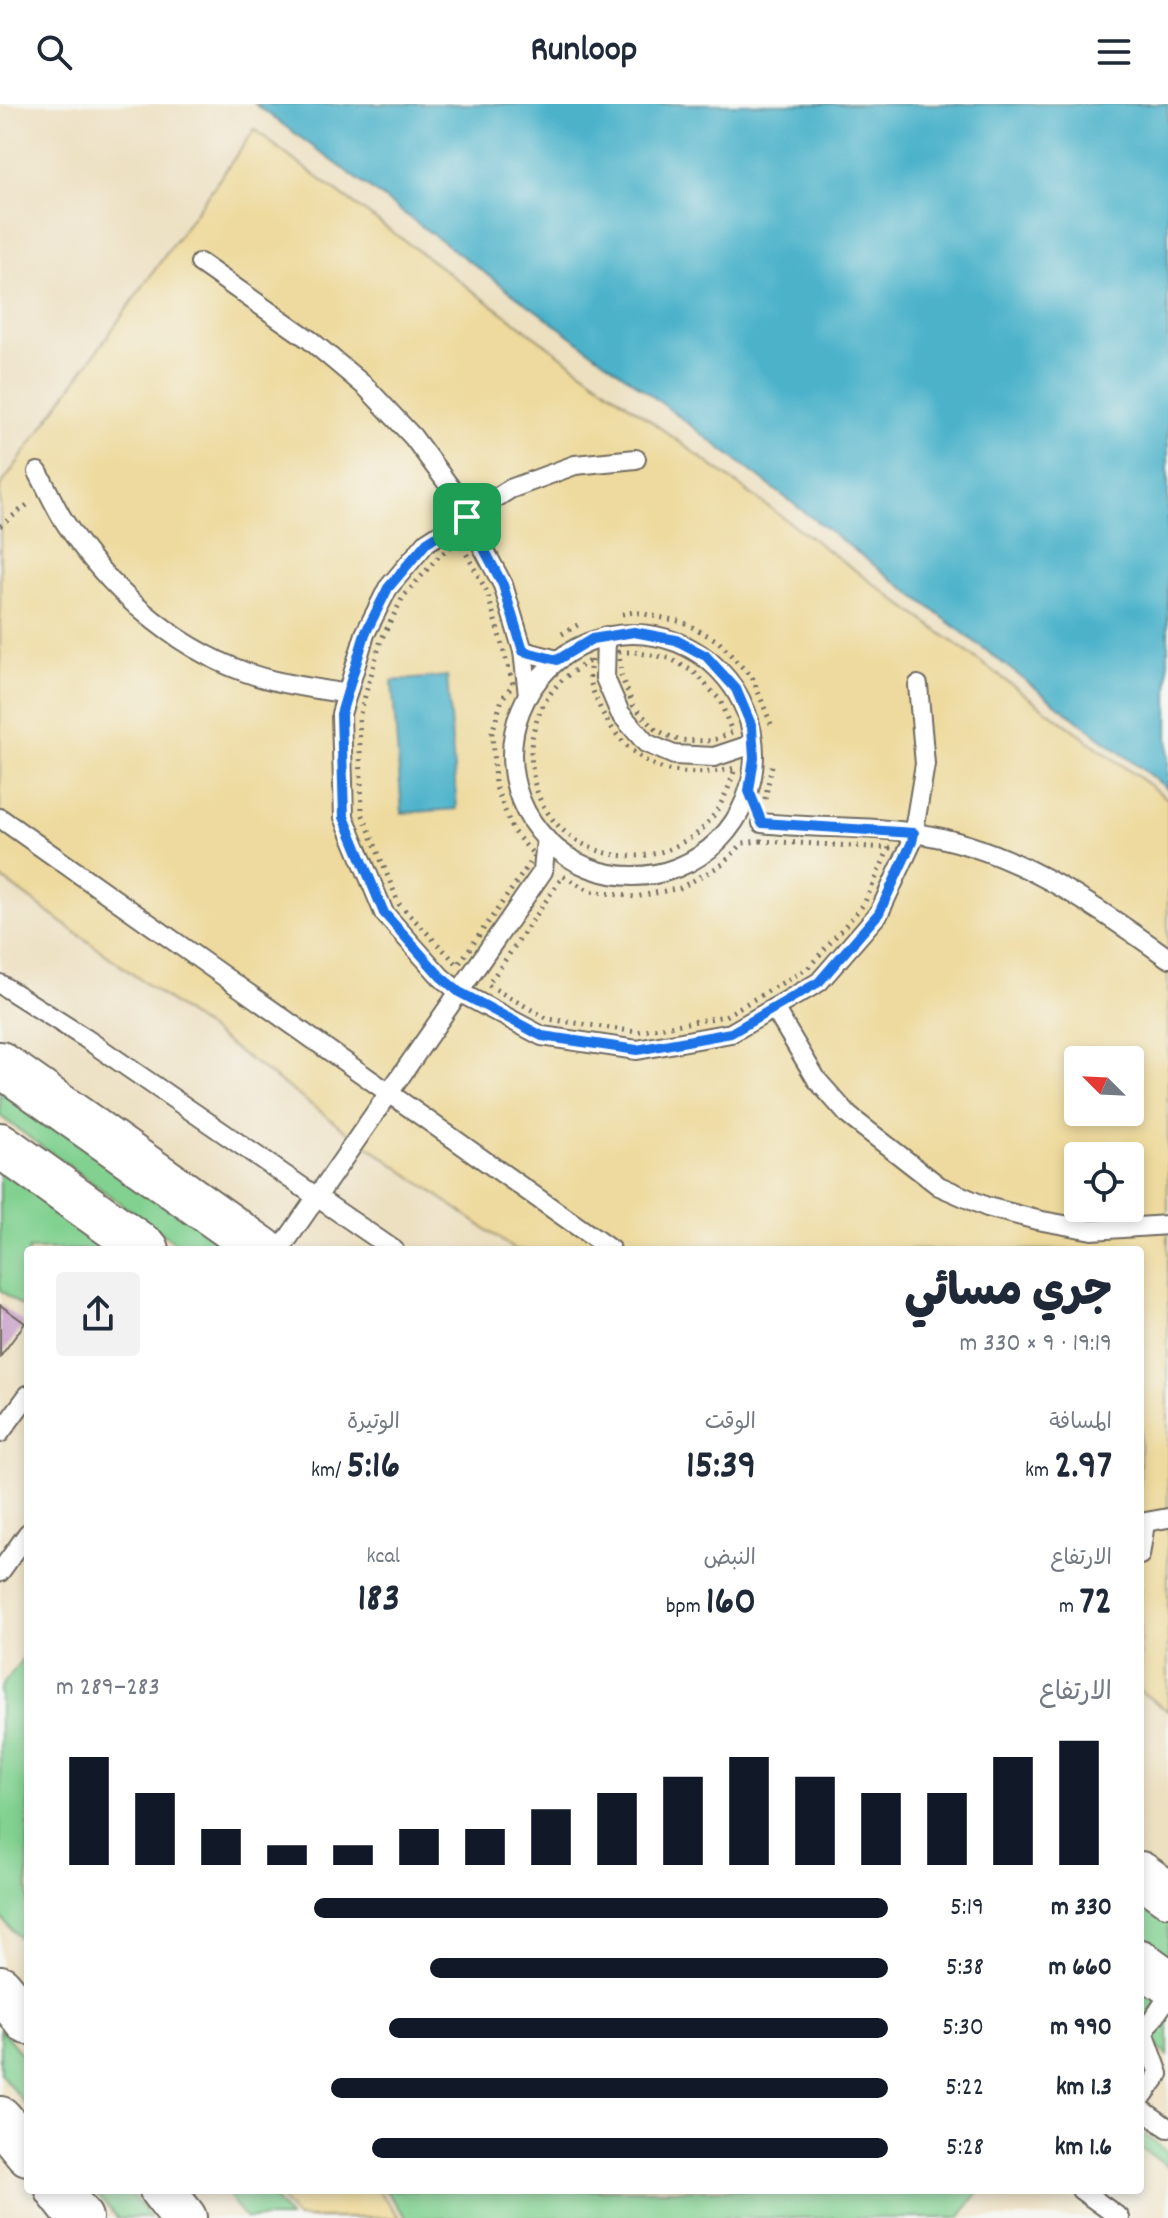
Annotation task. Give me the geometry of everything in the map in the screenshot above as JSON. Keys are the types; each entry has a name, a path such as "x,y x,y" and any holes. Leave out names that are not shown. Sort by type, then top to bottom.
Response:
{"main road":[{"path":"0,1064 257,1246"},
{"path":"0,1145 141,1246"},
{"path":"1144,1877 1168,1894"},
{"path":"1144,1965 1168,1982"},
{"path":"0,2119 24,2148"},
{"path":"61,2194 80,2218"},
{"path":"165,2194 184,2218"}],"lane":[{"path":"200,263 310,340 366,387 413,437 453,491 503,585 514,654 528,695"},
{"path":"636,459 575,465 510,489 427,542 388,588 365,634 341,714 344,817 384,913 441,977 459,992 542,1036 637,1050 731,1033 819,982 879,913 912,842 925,764 918,685"},
{"path":"38,472 64,521 104,574 149,616 194,648 245,673 296,686 347,694"},
{"path":"543,871 568,868 634,877 673,870 710,849 736,820 749,791 754,758 752,727 736,689 706,656 676,640 634,632 592,639 547,667 520,707 511,736 513,780 529,821 568,868"},
{"path":"606,636 605,678 620,713 646,743 674,755 714,757 753,744"},
{"path":"514,654 557,660"},
{"path":"749,791 763,814"},
{"path":"721,837 763,814 914,833 971,845 1046,878 1114,919 1168,958"},
{"path":"0,818 605,1246"},
{"path":"283,1246 543,871 546,839"},
{"path":"0,984 85,1038 388,1246"},
{"path":"774,1008 817,1080 849,1116 939,1186 987,1207 1092,1230 1168,1225"},
{"path":"1089,1246 1092,1230"},
{"path":"0,1433 24,1400"},
{"path":"1144,1523 1168,1518"},
{"path":"0,1572 24,1539"},
{"path":"1144,2032 1168,1997"},
{"path":"1144,2039 1164,2077 1144,2096"},
{"path":"1144,2111 1168,2128"},
{"path":"1087,2194 1120,2218"}],"path":[{"path":"0,526 27,505 33,514"},
{"path":"459,540 487,592 514,654 513,684 502,699 492,733 495,785 513,831 535,856 458,965 399,904 362,813 359,717 381,640 403,597 439,556 459,540"},
{"path":"609,616 634,612 683,622 718,641 753,679 771,722 771,732"},
{"path":"559,635 585,621"},
{"path":"619,652 669,658 694,672 720,700 732,732 712,741 678,740 656,730 633,705 621,675 619,652"},
{"path":"591,660 590,682 606,722 637,756 670,771 717,773 735,768 719,809 698,833 666,852 634,857 602,853 569,836 546,811 532,776 531,738 538,716 561,681 591,660"},
{"path":"763,814 773,751"},
{"path":"761,841 889,848 864,904 808,968 725,1016 637,1032 548,1019 488,985 568,868 590,891 635,897 680,888 723,864 743,843 761,841"}],"green space":[{"path":"0,1078 234,1246 179,1246 0,1116"},
{"path":"0,1158 118,1246 24,1246 24,1308 0,1290"},
{"path":"24,1656 24,1943 0,1917 0,1689"},
{"path":"1144,1898 1168,1915 1168,1961 1144,1944"},
{"path":"1144,1979 1168,1996 1168,2056 1155,2046 1144,2061"},
{"path":"0,2028 24,2057 24,2103 0,2073"},
{"path":"1144,2135 1168,2152 1168,2167 1144,2150"},
{"path":"97,2194 131,2194 150,2218 117,2218"},
{"path":"227,2194 270,2194 289,2218 245,2218"},
{"path":"388,2194 977,2194 960,2218 407,2218"}],"sand":[{"path":"255,129 1168,799 1168,1711 1144,1694 1144,1246 509,1246 0,877 0,487"},
{"path":"277,2194 381,2194 400,2218 296,2218"}],"water":[{"path":"255,104 1168,104 1168,789 639,386"},
{"path":"447,676 457,809 402,813 392,681"}],"building":[{"path":"0,1305 24,1324 0,1357"}],"route":[{"path":"467,517 503,585 523,651 557,660 592,639 634,632 676,640 706,656 736,689 752,727 754,758 749,791 762,823 914,833 879,913 819,982 731,1033 637,1050 542,1036 459,992 441,977 384,913 344,817 341,714 365,634 388,588 427,542 467,517"}]}
